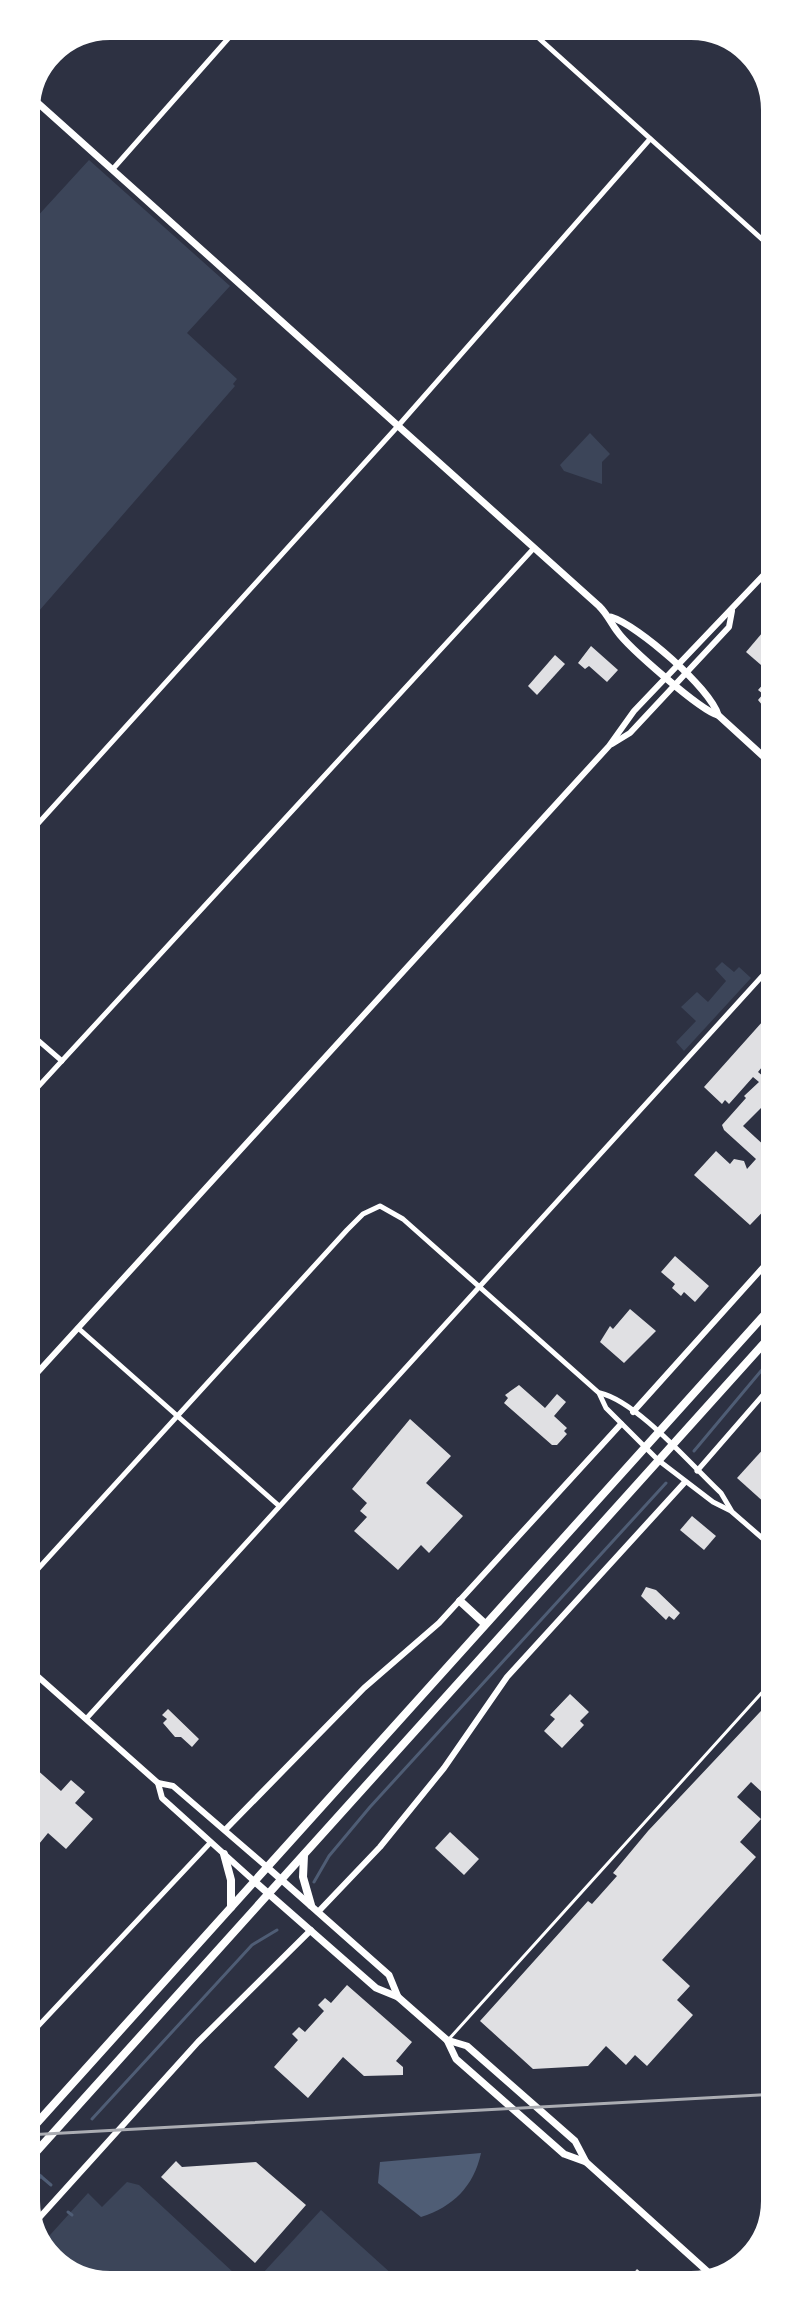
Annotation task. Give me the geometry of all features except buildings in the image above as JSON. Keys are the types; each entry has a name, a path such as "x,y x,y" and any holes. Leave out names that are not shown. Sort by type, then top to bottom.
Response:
{"main road":[{"path":"38,104 611,617 627,622 676,666 714,702 718,715"},
{"path":"611,617 617,631 676,685 706,712 718,715 763,756"},
{"path":"38,2122 763,1316"},
{"path":"38,2150 763,1344"},
{"path":"460,1601 485,1624"},
{"path":"224,1854 231,1880 231,1907"},
{"path":"304,1854 303,1877 311,1905"},
{"path":"267,1867 389,1975 398,1997"},
{"path":"254,1881 376,1988 398,1997 447,2040 456,2059 564,2154 586,2162"},
{"path":"447,2040 467,2046 502,2076 575,2141 586,2162 707,2271"}],"street":[{"path":"112,170 229,38"},
{"path":"538,38 763,240"},
{"path":"38,824 398,426 650,139"},
{"path":"38,1087 534,548"},
{"path":"38,1372 609,746 620,726 763,576"},
{"path":"609,746 630,733 729,627 732,611"},
{"path":"86,1719 763,975"},
{"path":"38,1040 62,1061"},
{"path":"38,1569 363,1214 383,1206 403,1219 599,1393 621,1424 658,1460 685,1482 731,1511 763,1539"},
{"path":"633,1412 763,1267"},
{"path":"78,1328 278,1505"},
{"path":"599,1393 615,1397 633,1412 721,1493 731,1511"},
{"path":"697,1471 763,1395"},
{"path":"225,1830 364,1688 424,1637 460,1601 621,1424"},
{"path":"318,1912 380,1847 444,1768 507,1677 685,1482"},
{"path":"38,1677 158,1783 173,1786 267,1867"},
{"path":"158,1783 162,1798 254,1881"},
{"path":"38,2026 211,1842"},
{"path":"40,2217 198,2042 311,1930"}],"lane":[{"path":"447,2040 763,1691"}],"shaded area":[{"path":"89,160 230,286 187,333 237,379 233,384 235,386 38,612 38,216"},
{"path":"590,433 610,454 602,462 602,484 564,471 560,465"},
{"path":"722,962 734,972 739,967 751,978 684,1051 676,1042 696,1021 681,1007 697,992 708,1002 726,981 715,969"},
{"path":"481,2153 473,2176 460,2194 443,2207 421,2217 378,2183 380,2162"},
{"path":"127,2182 139,2185 234,2273 106,2273 78,2266 66,2258 48,2237 88,2193 102,2207"},
{"path":"321,2210 391,2273 263,2273"}],"waterway":[{"path":"694,1451 763,1369"},
{"path":"314,1882 329,1856 370,1807 666,1483"},
{"path":"92,2119 252,1945 277,1930"},
{"path":"38,2174 51,2185"},
{"path":"38,2179 41,2176"},
{"path":"68,2212 72,2215"}],"railway":[{"path":"38,2134 763,2095"}]}
